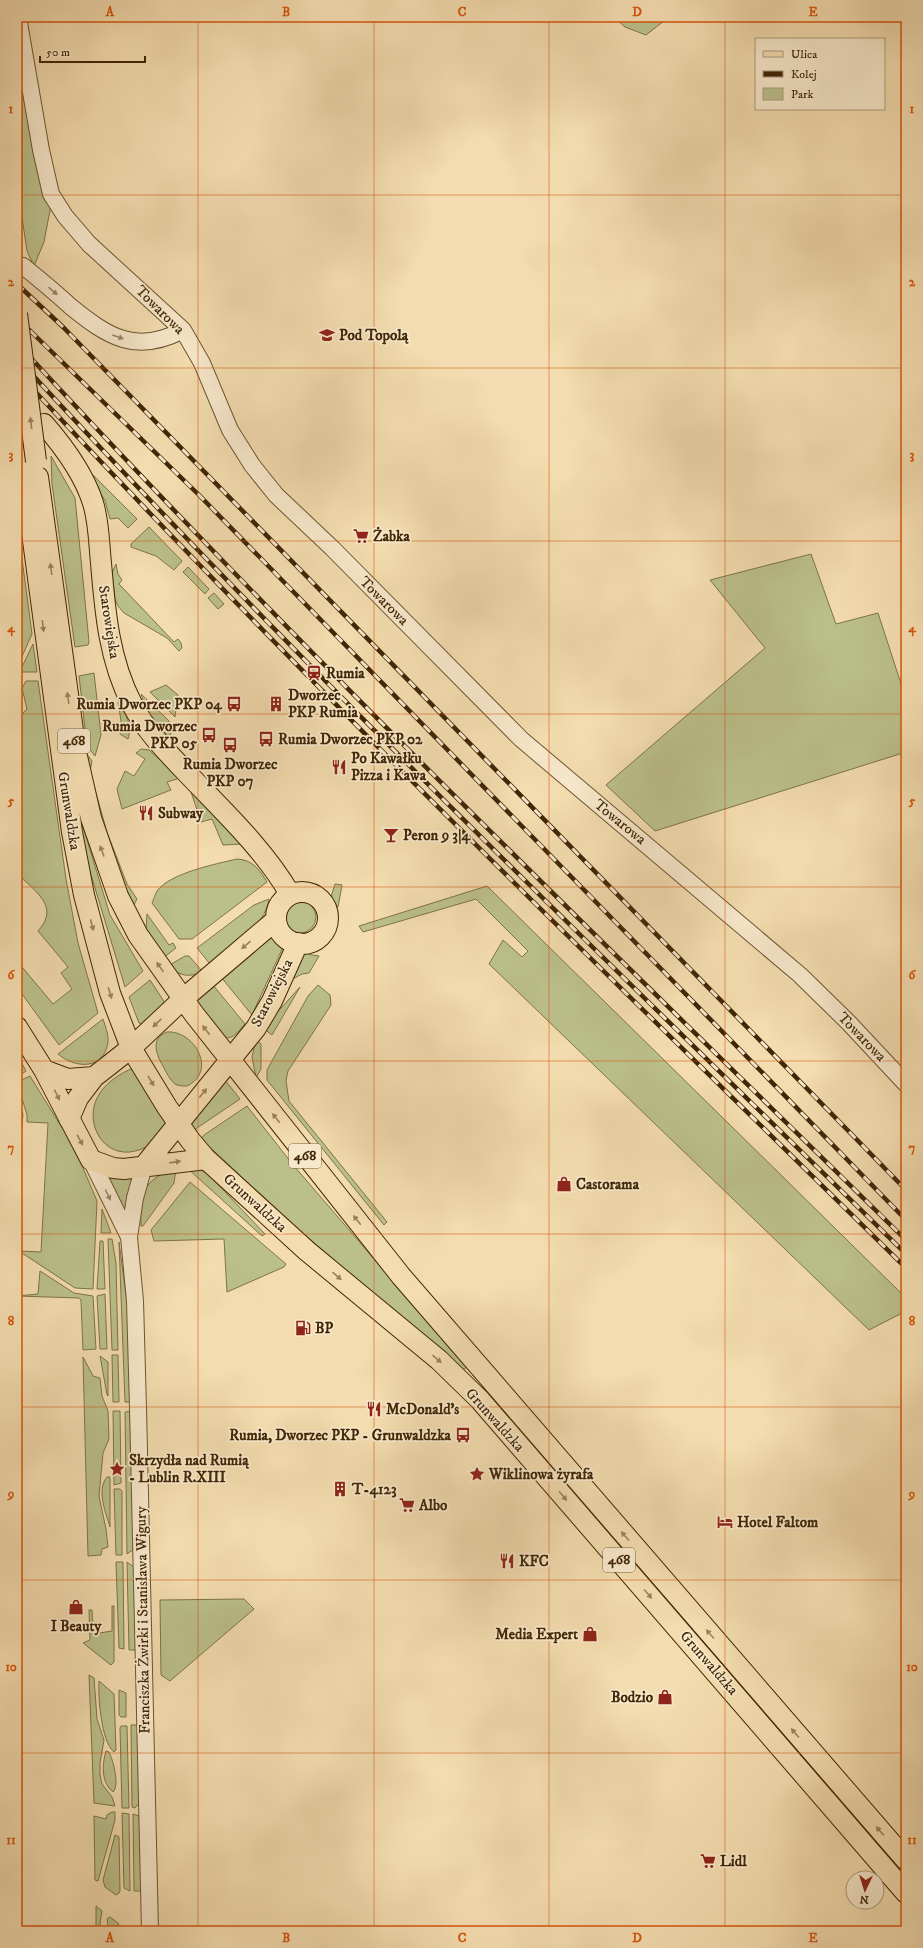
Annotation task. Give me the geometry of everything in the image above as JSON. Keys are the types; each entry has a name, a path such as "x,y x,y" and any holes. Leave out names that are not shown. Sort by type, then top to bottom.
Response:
{"main road":[{"name":"Grunwaldzka","path":"17,314 76,752 91,818 118,896 138,935 183,999 230,1060 401,1276 906,1860"},
{"name":"Grunwaldzka","path":"17,421 72,832 84,895 108,985 131,1048 179,1124 206,1159 307,1251 439,1360 480,1400 906,1893"},
{"name":"Starowiejska","path":"44,424 68,454 86,486 93,503 98,530 108,638 115,664 132,705 149,730 173,758 250,840 280,878 290,894"},
{"path":"303,892 315,895 322,901 328,912 327,925 321,935 311,942 298,943 283,935 278,928 276,920 279,906 290,894 303,892"},
{"path":"69,1119 78,1098 94,1077 131,1048 183,999 276,920"},
{"name":"Starowiejska","path":"230,1060 262,1019 298,943"},
{"name":"Franciszka Żwirki i Stanisława Wigury","path":"17,1027 44,1070 91,1160"},
{"path":"179,1124 230,1060"},
{"path":"44,1070 71,1080 94,1077"},
{"name":"Franciszka Żwirki i Stanisława Wigury","path":"144,1166 179,1124"},
{"path":"91,1160 118,1169 206,1159"}],"street":[{"name":"Towarowa","path":"18,17 41,150 51,194 61,211 85,239 184,330 202,363 230,430 252,465 276,495 332,548 521,739 800,975 849,1023 906,1084"},
{"path":"23,266 104,332 122,339 141,342 162,340 184,330"},
{"name":"Franciszka Żwirki i Stanisława Wigury","path":"91,1160 129,1237"},
{"name":"Franciszka Żwirki i Stanisława Wigury","path":"144,1166 135,1198 129,1237 135,1301 138,1400 150,1931"}],"green space":[{"path":"614,17 669,17 646,35 625,27"},
{"path":"17,58 40,169 51,205 44,242 34,266 27,251 17,184"},
{"path":"51,456 75,498 89,642 88,645 75,647 52,484"},
{"path":"93,475 137,519 128,528 118,518 110,519 105,501 91,476"},
{"path":"17,521 32,634 17,668"},
{"path":"149,527 182,561 174,570 156,556 131,547 131,544"},
{"path":"811,554 836,624 878,613 906,699 906,752 655,831 606,785 765,648 710,580"},
{"path":"116,564 118,574 122,580 119,584 174,642 178,639 182,648 179,651 167,638 124,613 118,606 115,599 112,573"},
{"path":"188,567 209,589 205,594 183,572"},
{"path":"214,593 224,604 218,609 208,598"},
{"path":"33,644 37,672 21,672 21,669"},
{"path":"94,673 101,735 95,756 87,746 79,676"},
{"path":"26,681 38,681 66,879 78,943 98,1013 59,1045 17,987 17,961 53,1004 72,989 61,973 68,967 38,931 47,914 46,906 37,893 17,873 17,719 27,709 22,688"},
{"path":"166,685 178,695 175,717 150,692"},
{"path":"141,694 169,721 171,734 165,739 146,708"},
{"path":"118,702 126,715 129,724 130,729 128,739 120,734 121,721"},
{"path":"83,749 92,761 90,772 107,832 127,884 137,899 133,907 102,834"},
{"path":"141,749 149,750 180,778 167,782 171,790 122,809 117,789 125,771 134,776 145,759 136,753"},
{"path":"190,789 242,844 223,845 212,819 201,822"},
{"path":"76,804 110,915 143,971 125,987 85,855"},
{"path":"237,859 247,861 255,866 267,882 192,939 179,939 152,903 157,891 163,885 182,874"},
{"path":"335,884 342,885 338,907 330,905"},
{"path":"487,886 906,1298 906,1311 869,1330 489,964 503,940 522,957 528,951 476,899 363,932 359,926"},
{"path":"269,899 261,919 254,928 237,944 210,964 197,948 254,905"},
{"path":"300,901 311,906 316,917 311,928 300,933 289,928 284,917 289,906"},
{"path":"147,914 169,945 173,943 176,948 163,958 146,931"},
{"path":"273,935 284,945 252,1015 221,977"},
{"path":"306,954 319,956 309,973 302,974 289,981 302,956"},
{"path":"185,956 189,956 202,971 193,975 184,975 176,972 168,966"},
{"path":"150,980 165,1003 143,1024 139,1023 129,997"},
{"path":"212,984 245,1024 232,1037 229,1038 222,1036 195,999"},
{"path":"318,985 330,995 331,1005 288,1071 286,1081 289,1101 387,1222 384,1225 267,1080 267,1070 308,996"},
{"path":"300,987 272,1035 263,1028"},
{"path":"103,1019 108,1044 104,1055 98,1060 92,1063 78,1064 71,1062 58,1054"},
{"path":"167,1032 177,1033 186,1037 199,1053 201,1071 196,1079 187,1086 175,1084 170,1079 157,1053 156,1043 161,1035"},
{"path":"256,1039 261,1044 261,1069 256,1078 252,1057"},
{"path":"17,1054 26,1071 17,1077"},
{"path":"133,1068 167,1124 152,1143 145,1148 130,1152 119,1151 102,1141 97,1133 93,1113 95,1103 106,1085 124,1072"},
{"path":"30,1076 64,1131 83,1168 97,1201 93,1289 75,1288 19,1251 41,1252 48,1123 27,1122 27,1115 17,1082"},
{"path":"225,1080 240,1099 194,1130 191,1126 192,1121"},
{"path":"17,1096 23,1114 21,1136 17,1136"},
{"path":"247,1106 294,1166 467,1367 463,1370 298,1229 201,1139 204,1135"},
{"path":"186,1167 200,1169 210,1176 265,1234 262,1236"},
{"path":"176,1169 174,1183 143,1226 141,1226 141,1205 145,1189 156,1178"},
{"path":"107,1176 135,1177 129,1229"},
{"path":"190,1182 286,1264 284,1267 227,1292 224,1239 154,1241 151,1230"},
{"path":"102,1209 111,1233 101,1233"},
{"path":"108,1239 112,1239 116,1263 118,1350 112,1350"},
{"path":"100,1241 103,1241 105,1289 97,1289"},
{"path":"119,1242 128,1311 131,1402 125,1402"},
{"path":"40,1271 74,1293 93,1296 96,1349 83,1350 81,1300 79,1298 17,1296 38,1294"},
{"path":"105,1294 107,1349 100,1349 97,1296"},
{"path":"112,1355 118,1355 119,1402 113,1402"},
{"path":"100,1356 108,1362 108,1396 107,1395"},
{"path":"83,1357 93,1376 100,1378 102,1396 108,1411 109,1439 103,1453 99,1496 108,1547 102,1549 101,1555 88,1556"},
{"path":"113,1411 120,1411 121,1483 114,1485"},
{"path":"131,1411 134,1549 127,1554 125,1412"},
{"path":"107,1477 110,1477 110,1527 104,1508 102,1495 102,1488"},
{"path":"114,1489 120,1489 122,1491 122,1555 116,1555"},
{"path":"116,1562 123,1562 124,1649 119,1648"},
{"path":"127,1562 134,1567 136,1650 129,1650"},
{"path":"244,1599 254,1609 170,1681 161,1675 160,1600"},
{"path":"112,1606 114,1606 114,1662 111,1665 83,1643 90,1640 89,1610 92,1610 93,1634 112,1631"},
{"path":"89,1675 94,1678 97,1719 104,1740 100,1763 100,1775 102,1784 112,1797 115,1806 94,1803"},
{"path":"99,1681 114,1694 116,1750 114,1752 106,1739 103,1729 99,1697"},
{"path":"119,1690 126,1693 126,1717 121,1717 119,1715"},
{"path":"131,1725 138,1725 140,1802 135,1808 132,1807"},
{"path":"121,1726 127,1726 129,1808 122,1808"},
{"path":"106,1751 109,1752 114,1766 116,1784 113,1792 109,1788 104,1778 103,1767"},
{"path":"115,1812 115,1820 98,1881 95,1880 94,1816 106,1819 107,1815"},
{"path":"122,1813 129,1814 130,1891 124,1888"},
{"path":"133,1814 139,1816 142,1891 134,1891"},
{"path":"115,1835 119,1837 120,1891 116,1895 105,1887 103,1880"},
{"path":"96,1906 102,1911 100,1923 101,1931 96,1931"},
{"path":"110,1917 118,1923 121,1931 109,1931 107,1919"}],"railway":[{"path":"17,284 63,327 906,1190"},
{"path":"17,318 199,495 906,1220"},
{"path":"17,343 125,458 344,685 568,908 906,1240"},
{"path":"17,358 125,473 344,700 568,923 906,1254"},
{"path":"17,372 234,601 345,714 568,936 906,1268"}],"place":[{"name":"Pod Topolą","path":"327,335"},
{"name":"Żabka","path":"361,536"},
{"name":"Rumia","path":"314,673"},
{"name":"Rumia Dworzec PKP 04","path":"234,704"},
{"name":"Dworzec PKP Rumia","path":"276,704"},
{"name":"Rumia Dworzec PKP 05","path":"209,735"},
{"name":"Rumia Dworzec PKP 02","path":"266,739"},
{"name":"Rumia Dworzec PKP 07","path":"230,745"},
{"name":"Po Kawałku Pizza i Kawa","path":"339,767"},
{"name":"Subway","path":"146,813"},
{"name":"Peron 9 3|4","path":"391,835"},
{"name":"Castorama","path":"564,1184"},
{"name":"BP","path":"303,1328"},
{"name":"McDonald's","path":"374,1409"},
{"name":"Rumia, Dworzec PKP - Grunwaldzka","path":"463,1435"},
{"name":"Skrzydła nad Rumią - Lublin R.XIII","path":"117,1469"},
{"name":"Wiklinowa żyrafa","path":"477,1474"},
{"name":"T-4123","path":"340,1489"},
{"name":"Albo","path":"407,1505"},
{"name":"Hotel Faltom","path":"725,1522"},
{"name":"KFC","path":"507,1561"},
{"name":"I Beauty","path":"76,1607"},
{"name":"Media Expert","path":"590,1634"},
{"name":"Bodzio","path":"665,1697"},
{"name":"Lidl","path":"708,1861"}]}
